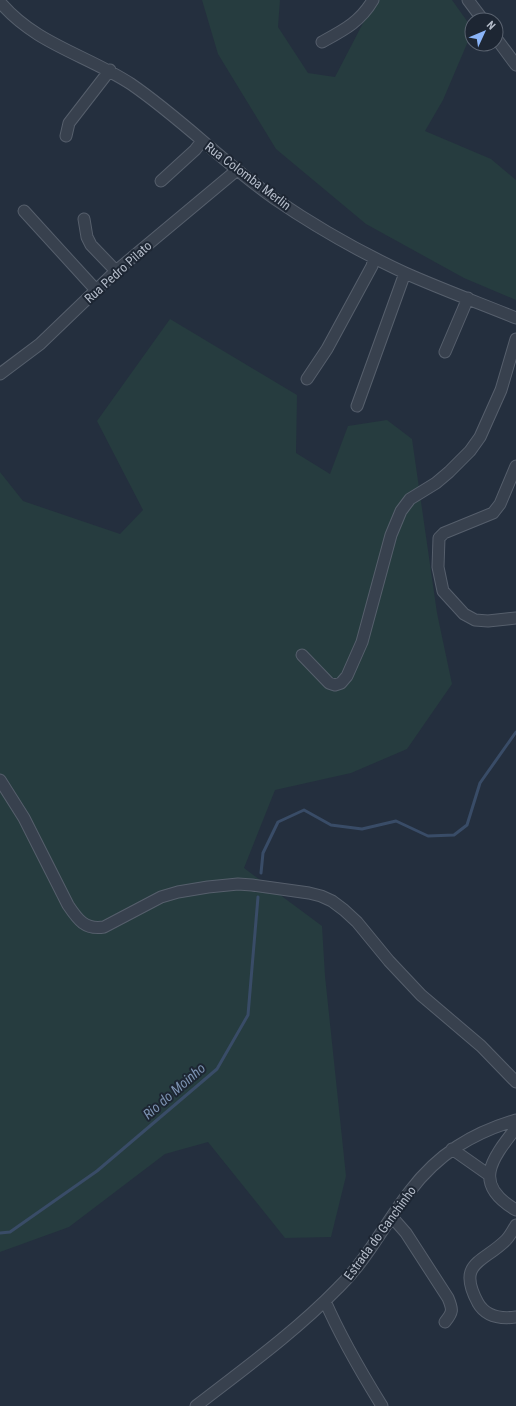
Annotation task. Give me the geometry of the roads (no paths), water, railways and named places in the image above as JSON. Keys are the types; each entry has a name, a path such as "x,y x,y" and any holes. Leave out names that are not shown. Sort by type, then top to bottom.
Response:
{"street":[{"path":"322,42 348,28 368,9 373,0"},
{"path":"468,0 477,12"},
{"name":"Rua Colomba Merlin","path":"0,2 19,22 32,31 110,70 152,99 237,170 298,214 335,237 374,258 405,272 516,318"},
{"path":"504,49 516,65"},
{"path":"66,136 69,123 110,70"},
{"path":"161,181 195,150 202,141"},
{"name":"Rua Pedro Pilato","path":"0,374 40,344 116,271 237,170"},
{"path":"24,211 96,290"},
{"path":"84,219 87,237 91,245 116,271"},
{"path":"307,379 327,349 368,273 374,258"},
{"path":"357,406 405,272"},
{"path":"445,352 468,298"},
{"path":"302,655 329,683 335,685 341,683 347,676 362,642 391,535 401,511 410,499 449,472 470,451 480,437 501,390 516,339"},
{"path":"516,466 500,504 493,513 444,533 439,538 438,568 443,591 464,614 475,620 488,621 516,618"},
{"path":"0,780 24,818 68,905 74,915 87,926 96,928 104,927 161,897 178,892 208,887 245,885 309,893 321,896 332,901 348,914 420,995 481,1046 516,1082"},
{"name":"Estrada do Ganchinho","path":"196,1406 286,1336 339,1288 363,1261 418,1181 452,1149 479,1133 516,1120"},
{"path":"516,1128 493,1163 489,1175 490,1184 498,1198 516,1210"},
{"path":"452,1149 489,1175"},
{"path":"392,1217 406,1233 448,1298 452,1306 452,1313 445,1322"},
{"path":"516,1225 507,1239 478,1261 470,1273 470,1281 475,1297 484,1311 491,1316 499,1318 516,1317"},
{"path":"325,1301 353,1359 382,1406"}],"waterway":[{"name":"Rio do Moinho","path":"261,873 263,853 278,822 304,810 331,825 362,829 396,821 428,836 454,835 467,825 480,783 516,732"},
{"name":"Rio do Moinho","path":"0,1233 10,1232 97,1171 217,1069 248,1015 258,897"}]}
